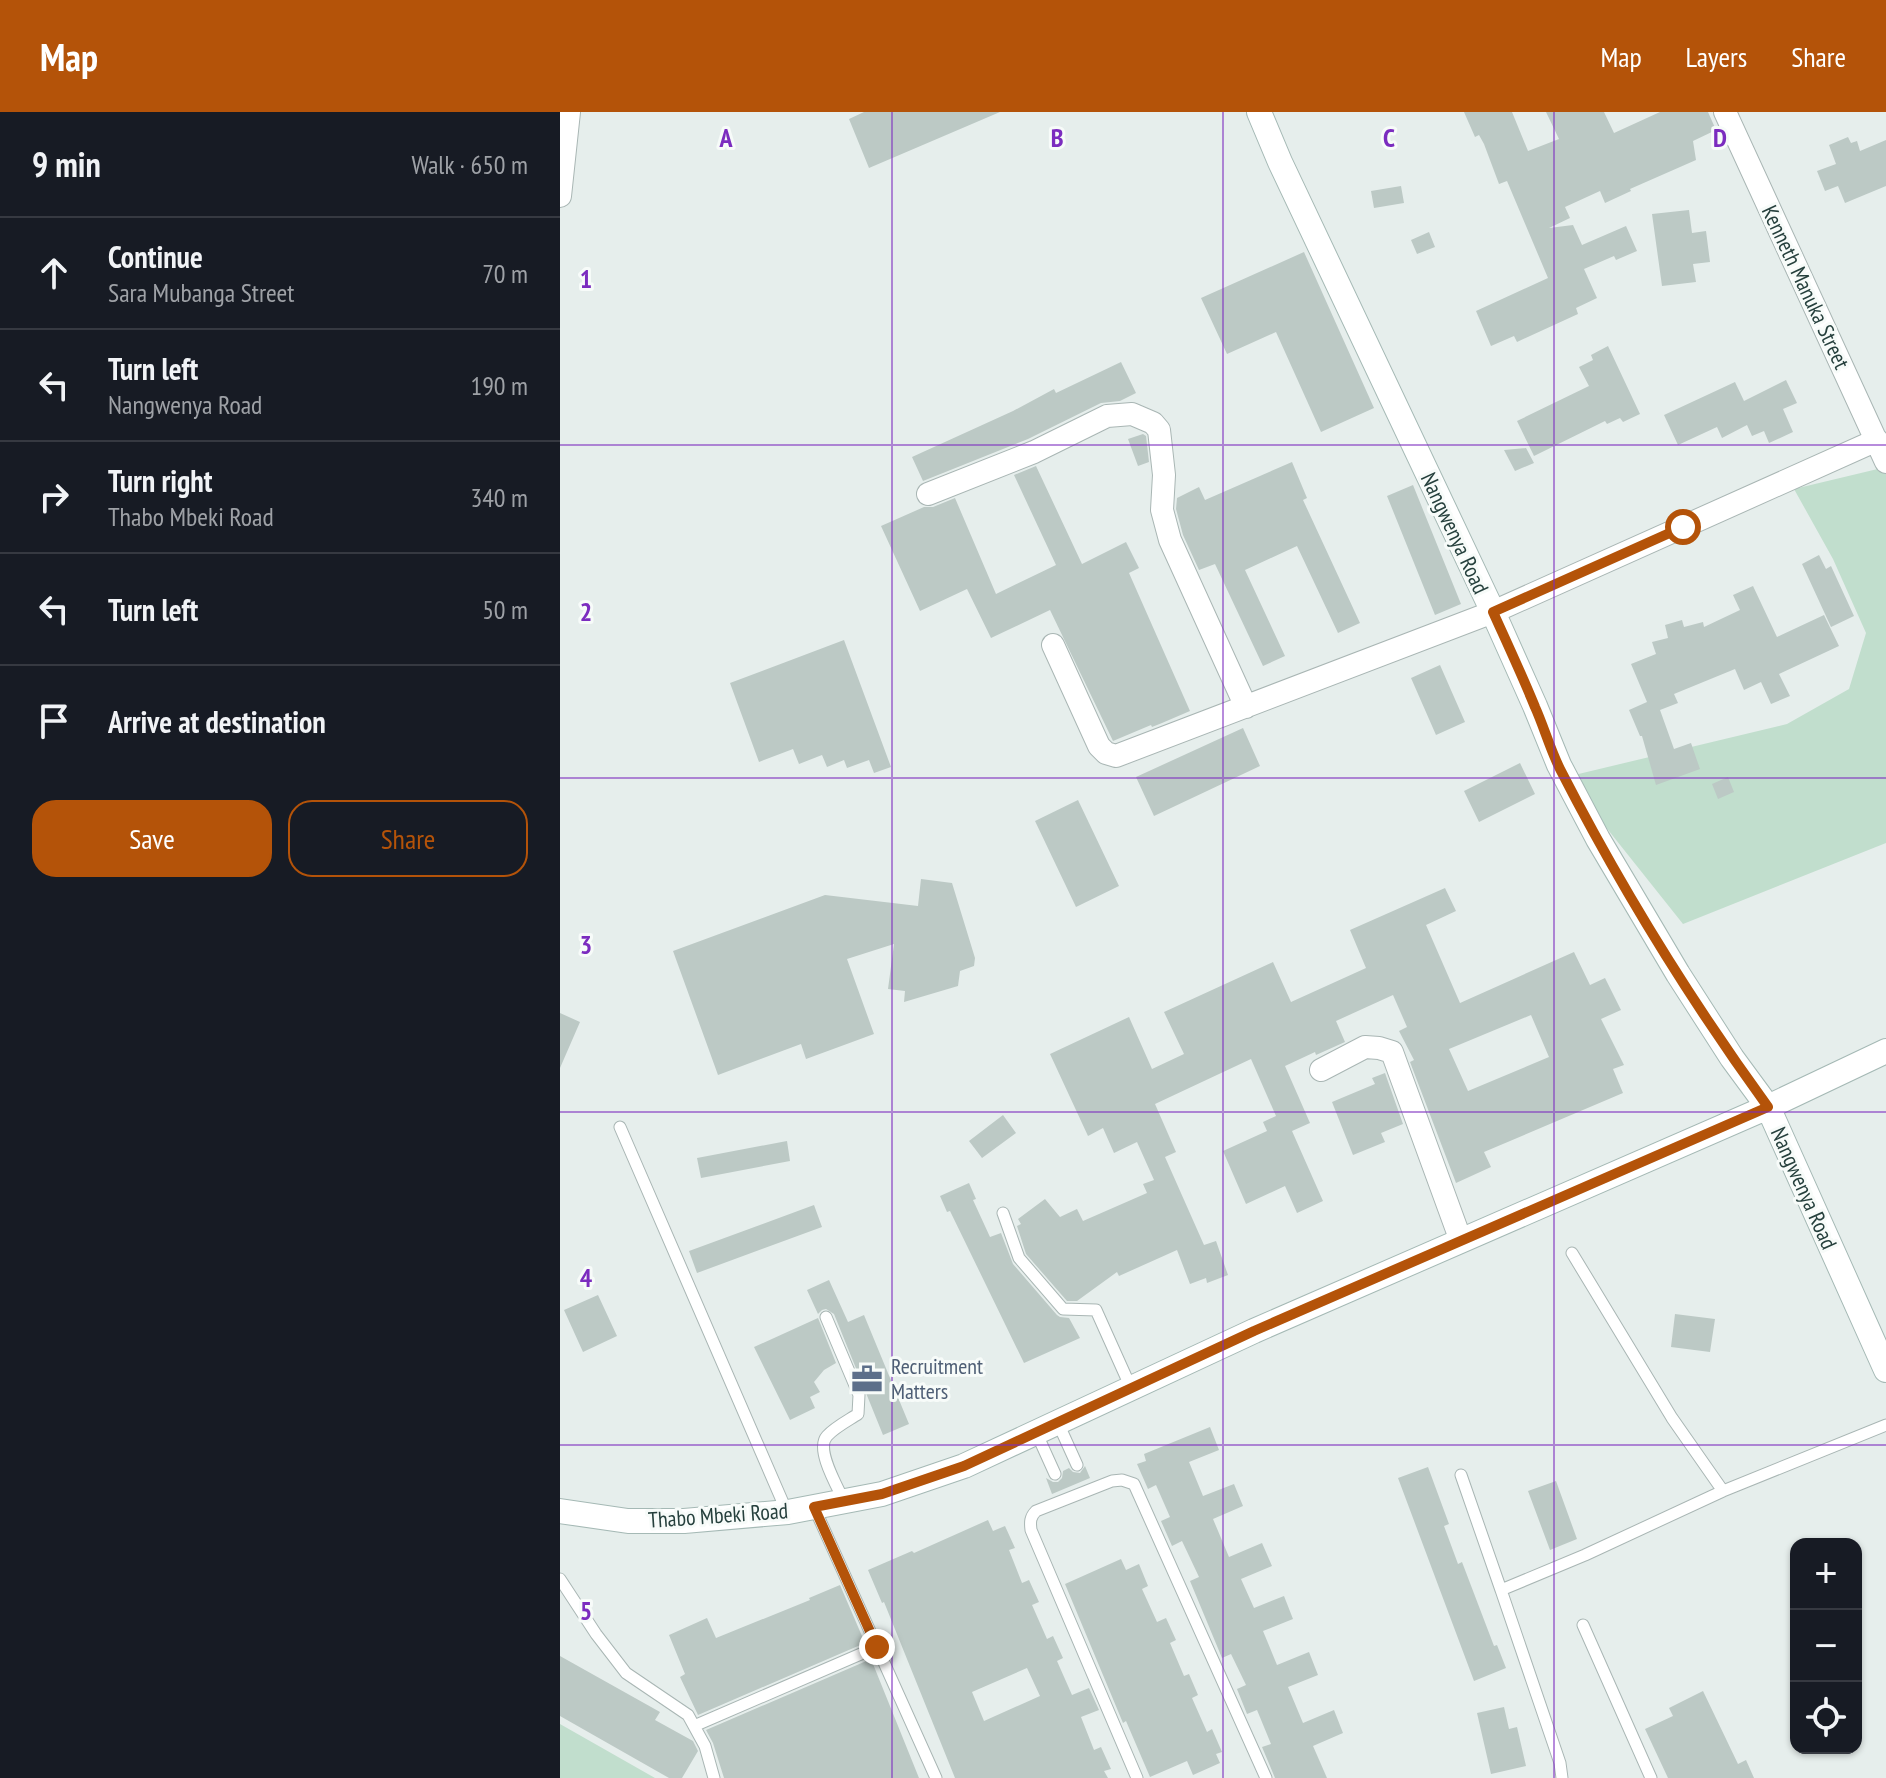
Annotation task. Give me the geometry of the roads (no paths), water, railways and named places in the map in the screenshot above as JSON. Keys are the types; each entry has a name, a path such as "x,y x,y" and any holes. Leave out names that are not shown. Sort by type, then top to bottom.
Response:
{"main road":[{"name":"Nangwenya Road","path":"1259,112 1493,612 1559,765 1598,839 1678,974 1768,1107 1886,1370"},
{"name":"Thabo Mbeki Road","path":"560,1511 628,1521 788,1512 882,1494 964,1466 1254,1331 1768,1107 1886,1051"}],"street":[{"path":"560,196 569,112"},
{"name":"Kenneth Manuka Street","path":"1725,112 1886,462"},
{"path":"928,494 1034,452 1107,416 1132,414 1153,423 1159,430 1164,475 1162,510 1170,540 1246,707"},
{"path":"1053,645 1099,746 1106,753 1116,756 1493,612 1877,440"},
{"path":"1321,1070 1365,1047 1392,1052 1461,1241"}],"lane":[{"path":"620,1127 788,1512"},
{"path":"1003,1213 1019,1258 1063,1309 1096,1310 1131,1388"},
{"path":"1572,1253 1672,1418 1723,1491"},
{"path":"826,1317 859,1395 858,1414 826,1436 823,1443 823,1455 844,1502"},
{"path":"1501,1590 1723,1491 1886,1425"},
{"path":"1047,1427 1077,1465"},
{"path":"1047,1427 1055,1474"},
{"path":"1461,1475 1560,1763 1562,1778"},
{"path":"1137,1778 1031,1530 1032,1516 1036,1511 1064,1494 1086,1485 1122,1480 1134,1484 1266,1778"},
{"path":"814,1507 936,1778"},
{"path":"560,1579 626,1673 688,1715 705,1746 714,1778"},
{"path":"1583,1625 1651,1778"},
{"path":"694,1726 877,1647"}],"place":[{"name":"Recruitment Matters","path":"867,1379"}]}
